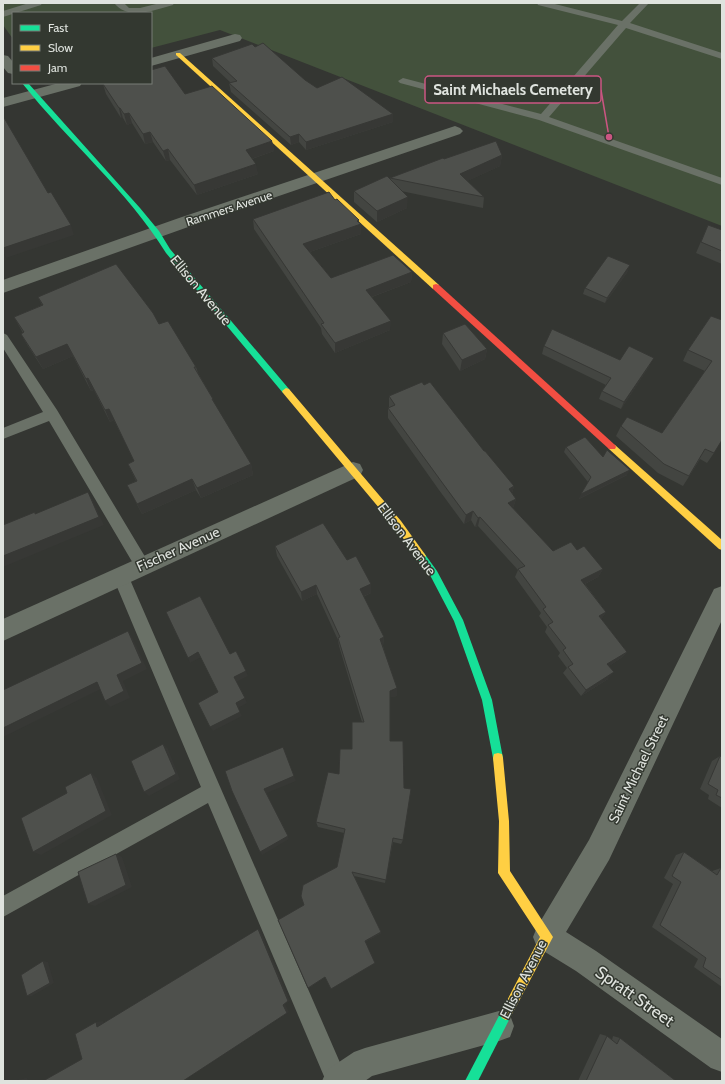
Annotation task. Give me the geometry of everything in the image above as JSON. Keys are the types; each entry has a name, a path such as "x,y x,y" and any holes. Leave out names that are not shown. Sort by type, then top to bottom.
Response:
{"street":[{"path":"152,62 235,38"},
{"path":"178,54 317,178 722,546"},
{"path":"3,59 12,69"},
{"name":"Ellison Avenue","path":"26,84 157,233 168,251 398,524 434,574 458,620 487,700 496,751 504,821 504,874 547,937 470,1081"},
{"path":"3,103 71,84"},
{"name":"Rammers Avenue","path":"3,287 455,131"},
{"name":"Fischer Avenue","path":"3,630 142,565 353,470"},
{"name":"Saint Michael Street","path":"547,937 599,850 722,596"},
{"name":"Spratt Street","path":"547,937 590,964 722,1057"},
{"path":"338,1081 365,1063 499,1026"}],"lane":[{"path":"3,14 38,3"},
{"path":"118,3 127,10 140,11 170,3"},
{"path":"541,3 624,24 722,56"},
{"path":"543,118 624,24 645,3"},
{"path":"403,81 543,118 722,182"},
{"path":"3,338 52,414 142,565"},
{"path":"3,434 52,414"},
{"path":"120,576 338,1081"},
{"path":"3,907 212,791"}],"green space":[{"path":"3,3 722,3 722,226 220,30 152,48 152,12 12,12 12,38 3,25"}],"building":[{"path":"263,43 305,80 317,88 342,77 393,114 306,142 299,134 290,137 229,83 237,81 212,58 252,44 255,47"},
{"path":"165,66 185,94 212,86 272,141 246,150 256,164 194,185 168,149 163,151 150,132 143,134 129,113 124,114 119,108 103,84 152,84 152,70"},
{"path":"3,116 48,193 51,192 71,225 3,248"},
{"path":"496,141 502,155 460,174 484,197 390,178 443,158 444,159"},
{"path":"387,176 408,197 377,211 354,191"},
{"path":"329,192 335,200 337,199 359,220 357,221 361,224 303,244 331,278 393,255 412,272 366,290 391,321 335,343 321,324 324,323 253,219"},
{"path":"708,225 722,230 722,251 701,242"},
{"path":"608,256 630,265 607,298 585,288"},
{"path":"116,264 153,313 159,324 168,321 251,464 197,488 192,479 137,504 127,485 137,481 128,464 134,461 109,409 105,410 88,378 86,379 67,344 36,357 21,334 24,332 14,317 43,305 38,297"},
{"path":"711,316 722,320 722,440 714,453 705,449 689,476 664,464 621,426 627,417 662,433 712,361 688,350"},
{"path":"465,324 487,349 462,360 443,333"},
{"path":"552,329 620,360 629,346 654,358 624,402 602,391 611,378 544,346"},
{"path":"422,382 424,385 430,382 484,451 514,486 509,489 516,499 508,503 553,551 571,542 577,550 584,546 603,569 581,580 606,612 599,616 627,652 607,664 614,672 586,690 568,667 573,664 563,650 566,648 548,625 553,622 543,609 546,607 518,569 525,566 480,517 478,518 473,511 466,515 388,408 395,405 389,396"},
{"path":"585,437 603,457 607,450 630,470 581,494 591,477 566,447"},
{"path":"88,492 99,517 3,556 3,525 35,512 35,514"},
{"path":"323,523 347,560 356,556 371,584 360,589 384,637 380,639 397,688 390,691 390,741 403,741 404,788 411,789 403,840 393,838 386,880 352,872 381,932 365,941 375,963 331,989 325,977 308,988 278,920 304,905 301,896 303,885 337,867 345,829 316,822 328,772 339,774 340,749 352,749 352,722 364,722 338,638 340,637 316,585 301,592 275,546"},
{"path":"200,596 230,654 236,651 246,671 234,677 245,698 236,703 240,712 210,727 198,703 218,692 198,652 188,658 166,612"},
{"path":"128,631 142,663 117,675 124,691 105,701 97,682 3,728 3,690"},
{"path":"163,744 176,774 144,792 131,761"},
{"path":"283,747 294,776 264,789 288,836 260,852 232,791 225,771"},
{"path":"720,756 722,757 722,798 716,795 718,790 708,784"},
{"path":"91,773 106,811 33,852 21,818 67,793 65,787"},
{"path":"684,852 717,875 721,868 722,869 722,980 703,967 706,958 660,925 681,882 672,876"},
{"path":"116,854 126,885 88,904 78,872"},
{"path":"258,929 288,1001 283,1005 287,1013 183,1081 43,1081 82,1059 75,1034 96,1022 97,1027"},
{"path":"43,961 50,983 27,996 21,975"},
{"path":"607,1036 617,1044 620,1038 676,1081 586,1081"}],"traffic: fast":[{"path":"26,84 138,210 157,233 168,251 286,391"},
{"path":"421,556 434,574 458,620 487,700 498,758"},
{"path":"471,1081 506,1014"}],"traffic: slow":[{"path":"178,54 436,287"},
{"path":"286,391 398,524 421,556"},
{"path":"612,447 722,546"},
{"path":"498,758 504,821 504,873 547,937 506,1014"}],"traffic: jam":[{"path":"436,287 612,447"}],"place":[{"name":"Saint Michaels Cemetery","path":"609,137"}]}
